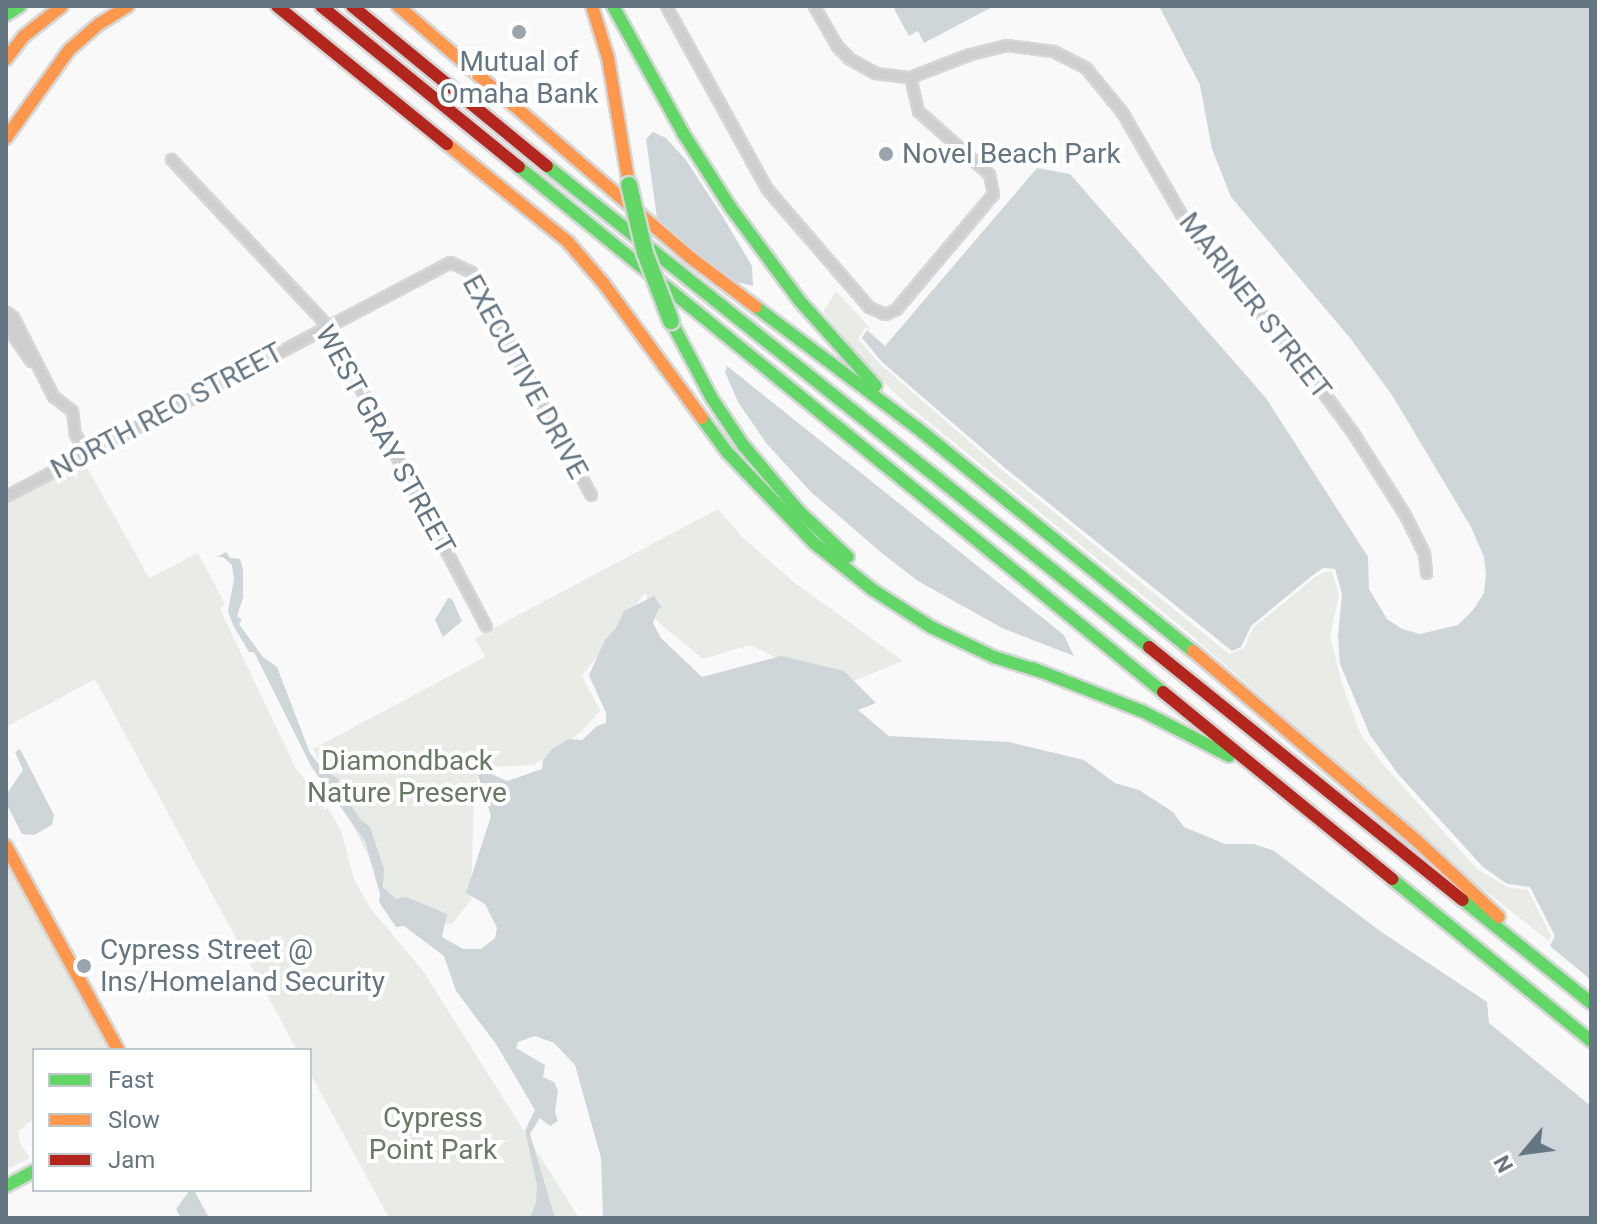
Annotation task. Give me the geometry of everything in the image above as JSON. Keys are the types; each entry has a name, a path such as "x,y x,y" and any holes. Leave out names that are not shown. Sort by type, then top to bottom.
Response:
{"main road":[{"path":"6,15 20,6"},
{"path":"6,59 24,36 62,6"},
{"path":"6,124 55,55 76,33 128,6"},
{"path":"6,138 69,50 99,24 128,6"},
{"path":"260,6 291,19"},
{"path":"277,6 568,242 604,284 727,452 814,543 873,590 931,627 994,657 1123,703 1191,734 1301,804"},
{"path":"321,6 1591,1041"},
{"path":"352,6 662,260 976,507 1591,1002"},
{"path":"398,6 691,258 916,427 1218,671 1416,840 1591,1002"},
{"path":"592,6 608,58 629,185 645,253 671,321 726,422 761,468 818,530 862,569 927,614 1039,671"},
{"path":"613,6 683,133 746,229 823,328 916,427"},
{"path":"6,846 117,1048"},
{"path":"7,1184 32,1172"}],"street":[{"path":"666,6 767,189 869,307 885,314 896,309 993,194 989,174 918,111 910,77 875,73 850,59 836,44 814,6"},
{"name":"MARINER STREET","path":"910,77 970,54 1006,45 1053,51 1085,67 1122,112 1189,228 1295,354 1353,433 1405,515 1424,553 1426,573"},
{"name":"WEST GRAY STREET","path":"171,159 327,325 486,626"},
{"name":"NORTH REO STREET","path":"6,496 444,263 457,263"},
{"name":"EXECUTIVE DRIVE","path":"457,263 471,272 591,495"},
{"path":"6,312 13,317 53,396 72,411 75,434 87,454"},
{"path":"6,325 15,344 40,372"}],"green space":[{"path":"836,291 871,329 865,328 858,339 880,364 1002,470 1229,654 1244,648 1253,628 1315,577 1332,572 1339,594 1330,637 1342,684 1361,735 1382,763 1477,869 1507,887 1528,890 1551,936 1549,941 1460,871 1190,634 909,406 876,375 823,312"},
{"name":"Cypress Point Park","path":"84,462 149,578 198,553 225,604 220,609 296,769 325,803 341,831 354,879 371,909 423,971 579,1218 389,1218 312,1077 312,1048 296,1048 95,679 6,727 6,504"},
{"name":"Diamondback Nature Preserve","path":"718,509 742,537 795,583 903,661 846,684 824,680 750,645 703,659 658,622 645,593 582,676 600,711 580,733 534,765 481,767 474,792 471,900 452,924 424,923 392,901 313,749 485,657 475,638"},
{"path":"6,859 109,1048 32,1048 32,1120 18,1131 20,1143 30,1158 10,1168 6,1164"}],"shaded area":[{"path":"901,6 994,6 924,43 918,31 909,36 894,9"},
{"path":"1159,6 1591,6 1591,980 1550,946 1555,936 1530,887 1507,884 1483,867 1398,774 1370,735 1340,664 1338,637 1342,594 1335,569 1323,568 1313,575 1251,626 1241,647 1232,651 1005,468 882,362 862,338 867,330 885,346 1037,168 1070,174 1266,398 1368,557 1369,589 1387,619 1402,629 1420,634 1458,625 1473,610 1484,593 1486,575 1484,557 1471,527 1392,395 1350,338 1231,197 1212,149 1200,85"},
{"path":"653,132 666,138 686,160 752,266 753,286 729,280 657,218 646,139"},
{"path":"727,366 1064,635 1074,656 1002,628 918,581 883,554 811,492 767,444 738,402 725,372"},
{"path":"226,552 230,558 240,559 243,569 243,598 237,616 242,620 239,624 263,657 277,667 310,753 323,769 340,780 337,784 360,819 370,827 384,869 383,887 396,899 406,897 447,914 442,937 463,949 481,949 495,938 497,928 485,904 466,893 491,816 477,772 485,771 507,781 542,769 543,760 552,749 569,739 582,740 597,726 606,723 606,713 589,675 605,640 616,628 624,611 654,596 662,608 659,608 653,623 661,638 702,677 781,656 844,671 876,703 858,710 889,736 1009,742 1084,760 1115,783 1139,790 1173,812 1184,827 1225,844 1254,844 1274,851 1380,931 1487,1002 1489,1023 1591,1106 1591,1218 603,1218 601,1158 575,1065 554,1043 535,1036 518,1042 516,1048 545,1065 543,1077 554,1082 558,1090 555,1112 558,1121 550,1126 540,1118 530,1134 555,1218 530,1218 536,1203 537,1185 525,1130 535,1110 496,1044 456,991 444,956 404,926 396,927 379,902 380,894 365,841 311,766 254,652 249,652 233,625 228,611 234,579 232,565 223,557 217,557"},
{"path":"448,598 452,599 462,621 443,637 435,620"},
{"path":"20,749 54,815 52,825 34,835 22,834 6,803 6,795 23,770 15,752"},
{"path":"189,1192 195,1192 209,1218 181,1218 176,1209"}],"traffic: fast":[{"path":"6,15 20,6"},
{"path":"613,6 683,133 731,208 799,300 876,386"},
{"path":"547,166 1149,647"},
{"path":"519,167 1163,692"},
{"path":"629,185 645,253 671,321"},
{"path":"756,307 916,427 1193,651"},
{"path":"671,321 711,397 743,445 799,511 848,557"},
{"path":"702,418 727,452 814,543 873,590 931,627 994,657 1039,671"},
{"path":"1032,668 1142,711 1229,756"},
{"path":"1392,879 1591,1041"},
{"path":"1463,900 1591,1003"},
{"path":"6,1186 32,1172"}],"traffic: slow":[{"path":"6,59 24,36 62,6"},
{"path":"6,138 69,50 99,24 128,6"},
{"path":"398,6 691,258 756,307"},
{"path":"592,6 608,58 629,185"},
{"path":"447,144 568,242 604,284 702,418"},
{"path":"1193,651 1416,840 1499,917"},
{"path":"6,846 117,1048"}],"traffic: jam":[{"path":"277,6 447,144"},
{"path":"321,6 519,167"},
{"path":"352,6 547,166"},
{"path":"1149,647 1463,900"},
{"path":"1163,692 1392,879"}],"place":[{"name":"Mutual of Omaha Bank","path":"519,32"},
{"name":"Novel Beach Park","path":"886,154"},
{"name":"Cypress Street @ Ins/Homeland Security","path":"84,966"}]}
